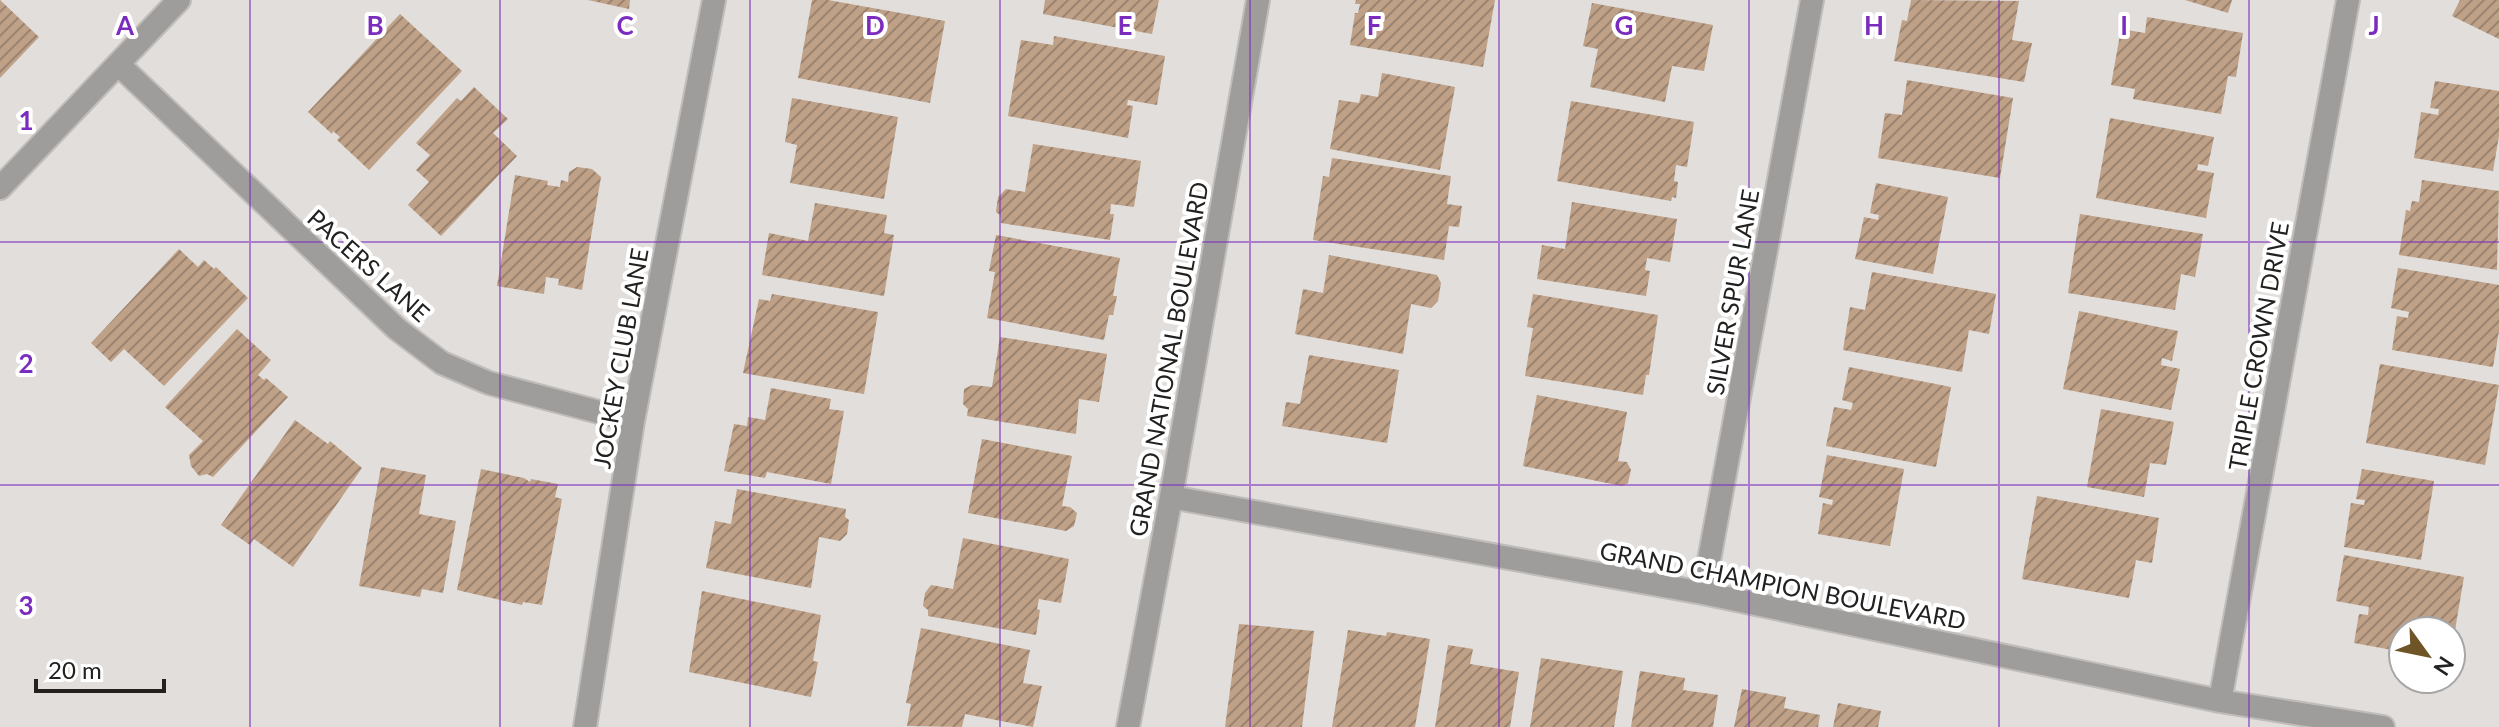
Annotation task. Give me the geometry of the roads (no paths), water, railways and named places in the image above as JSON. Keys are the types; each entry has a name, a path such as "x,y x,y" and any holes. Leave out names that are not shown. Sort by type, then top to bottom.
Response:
{"street":[{"path":"0,188 179,0"},
{"name":"JOCKEY CLUB LANE","path":"585,727 633,421 714,0"},
{"name":"GRAND NATIONAL BOULEVARD","path":"1128,727 1258,0"},
{"name":"SILVER SPUR LANE","path":"1703,593 1812,0"},
{"name":"TRIPLE CROWN DRIVE","path":"2220,701 2348,0"},
{"name":"PACERS LANE","path":"118,64 397,329 442,363 489,383 633,421"},
{"name":"GRAND CHAMPION BOULEVARD","path":"1171,497 1703,593 2220,701 2383,727"}]}
